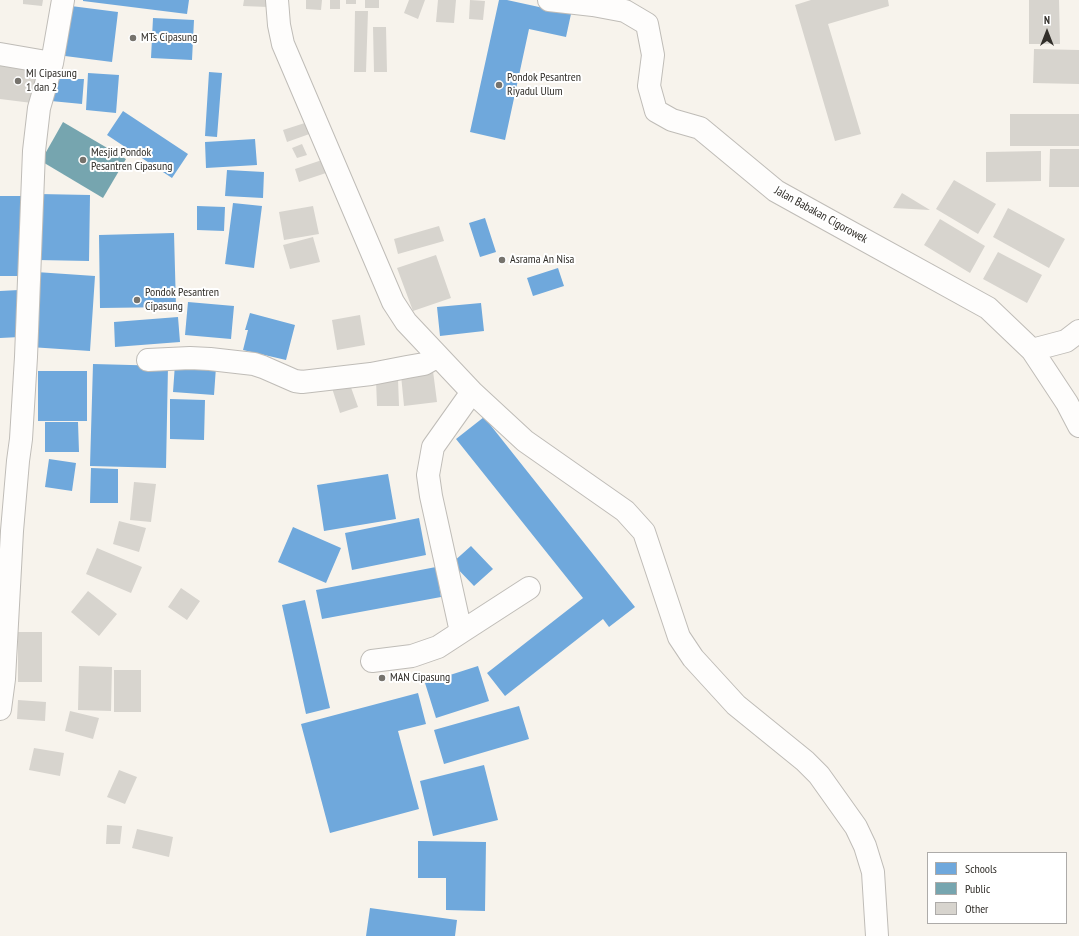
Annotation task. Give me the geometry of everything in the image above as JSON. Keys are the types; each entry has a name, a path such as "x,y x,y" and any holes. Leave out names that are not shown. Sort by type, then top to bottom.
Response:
{"street":[{"path":"0,709 4,679 6,530 9,460 20,439 26,357 34,151 39,108 52,63 63,0"},
{"path":"277,0 279,25 283,44 393,302 406,322 472,392 525,441 625,511 644,532 679,637 693,658 736,705 805,761 832,792 856,827 865,846 873,872 877,936"},
{"name":"Jalan Babakan Cigorowek","path":"549,0 626,11 647,24 653,56 650,86 656,111 672,120 700,128 776,192 988,308 1032,350 1067,403 1079,426"},
{"path":"0,54 52,63"},
{"path":"1032,350 1066,341 1079,330"},
{"path":"148,360 190,358 254,364 263,366 295,381 302,382 371,374 424,364 438,356"},
{"path":"461,632 431,496 428,474 433,447 472,392"},
{"path":"372,661 412,656 438,647 529,588"}],"building: Schools":[{"path":"83,0 189,0 187,14"},
{"name":"Pondok Pesantren Riyadul Ulum","path":"499,0 507,0 571,14 566,37 529,29 505,140 470,132"},
{"path":"71,6 118,12 112,62 65,56"},
{"path":"153,18 194,20 192,60 151,58"},
{"path":"209,72 222,73 217,137 205,136"},
{"path":"88,73 119,75 116,113 86,110"},
{"path":"55,79 84,79 82,104 51,101"},
{"path":"123,111 188,154 172,178 107,135"},
{"path":"255,139 257,165 206,168 205,142"},
{"path":"227,170 264,172 263,198 225,196"},
{"path":"39,194 90,195 89,261 38,260"},
{"path":"0,196 27,196 26,276 0,276"},
{"path":"233,203 262,206 254,268 225,264"},
{"path":"197,206 225,207 224,231 197,230"},
{"path":"485,218 496,252 480,257 469,223"},
{"path":"174,233 176,307 100,308 99,235"},
{"path":"558,268 564,286 533,296 527,278"},
{"path":"36,272 95,276 90,351 30,347"},
{"path":"19,290 20,337 0,338 0,291"},
{"path":"188,302 234,306 231,339 185,335"},
{"path":"481,303 484,331 440,336 437,307"},
{"path":"250,313 295,325 286,360 243,350 248,330 245,330"},
{"path":"178,317 180,342 115,347 114,322"},
{"path":"93,364 168,366 166,468 90,466"},
{"path":"175,364 216,367 214,395 173,392"},
{"path":"38,371 87,371 87,421 38,421"},
{"path":"170,399 205,400 204,440 170,439"},
{"path":"484,417 635,607 609,627 603,619 505,696 487,673 583,598 456,439"},
{"path":"45,422 78,422 79,452 45,452"},
{"path":"49,459 76,463 72,491 45,487"},
{"path":"91,468 118,469 118,503 90,503"},
{"path":"388,474 396,519 324,531 317,485"},
{"path":"419,518 426,555 352,570 345,533"},
{"path":"293,527 341,548 326,583 278,562"},
{"path":"471,546 493,569 474,586 452,563"},
{"path":"436,567 441,597 322,619 316,590"},
{"path":"305,600 330,708 306,714 282,605"},
{"path":"478,666 489,701 436,718 425,683"},
{"path":"418,693 426,724 398,731 419,809 330,833 301,724"},
{"path":"519,706 529,739 444,764 434,730"},
{"path":"484,765 498,820 433,836 420,781"},
{"path":"418,841 486,842 485,911 446,910 446,878 418,878"},
{"path":"370,908 457,920 455,936 366,936"}],"building: Public":[{"name":"Mesjid Pondok Pesantren Cipasung","path":"63,122 126,159 103,198 41,161"}],"building: Other":[{"path":"23,0 43,0 42,6 23,4"},
{"path":"244,0 268,0 268,7 243,6"},
{"path":"306,0 322,0 321,10 306,9"},
{"path":"330,0 340,0 340,9 330,9"},
{"path":"346,0 356,0 356,4 346,4"},
{"path":"365,0 379,0 379,8 365,8"},
{"path":"409,0 425,0 418,19 404,13"},
{"path":"438,0 456,0 454,23 436,22"},
{"path":"470,0 485,1 483,20 469,19"},
{"path":"811,0 888,0 889,6 828,24 861,134 835,141 795,5"},
{"path":"1029,0 1059,0 1060,44 1029,44"},
{"path":"355,11 368,11 366,72 354,72"},
{"path":"373,27 386,27 387,72 374,72"},
{"path":"1034,49 1079,50 1079,84 1033,83"},
{"name":"MI Cipasung 1 dan 2","path":"0,59 38,64 32,103 0,99"},
{"path":"1010,114 1079,114 1079,146 1010,146"},
{"path":"311,121 315,132 287,142 283,130"},
{"path":"302,144 307,155 297,158 292,148"},
{"path":"1050,149 1079,149 1079,187 1049,187"},
{"path":"1041,151 1041,181 986,182 986,152"},
{"path":"322,160 326,173 299,182 295,169"},
{"path":"954,180 996,204 978,234 936,209"},
{"path":"902,193 930,210 893,208"},
{"path":"313,206 319,234 284,240 279,212"},
{"path":"1008,208 1065,239 1049,268 993,237"},
{"path":"940,219 985,246 970,273 924,245"},
{"path":"439,226 444,241 398,254 394,239"},
{"path":"313,237 320,262 290,269 283,245"},
{"path":"998,252 1042,275 1027,303 983,279"},
{"path":"436,255 451,298 413,311 397,268"},
{"path":"360,315 365,345 337,350 332,320"},
{"path":"433,371 437,402 404,406 401,375"},
{"path":"348,379 358,407 340,413 331,385"},
{"path":"398,379 399,406 377,406 376,380"},
{"path":"134,482 156,484 151,522 130,520"},
{"path":"119,521 146,528 139,552 113,544"},
{"path":"97,548 142,567 131,593 86,574"},
{"path":"181,588 200,601 187,620 168,607"},
{"path":"88,591 117,614 99,636 71,612"},
{"path":"18,632 42,632 42,682 18,682"},
{"path":"79,666 112,667 111,711 78,710"},
{"path":"114,670 141,670 141,712 114,712"},
{"path":"18,700 46,702 45,721 17,719"},
{"path":"70,711 99,718 93,739 65,731"},
{"path":"34,748 64,753 60,776 29,770"},
{"path":"119,770 137,777 125,804 107,797"},
{"path":"107,825 122,826 120,844 106,844"},
{"path":"137,829 173,837 169,857 132,848"}],"place":[{"name":"MTs Cipasung","path":"133,38"},
{"name":"MI Cipasung 1 dan 2","path":"18,81"},
{"name":"Pondok Pesantren Riyadul Ulum","path":"499,85"},
{"name":"Mesjid Pondok Pesantren Cipasung","path":"83,160"},
{"name":"Asrama An Nisa","path":"502,260"},
{"name":"Pondok Pesantren Cipasung","path":"137,300"},
{"name":"MAN Cipasung","path":"382,678"}]}
